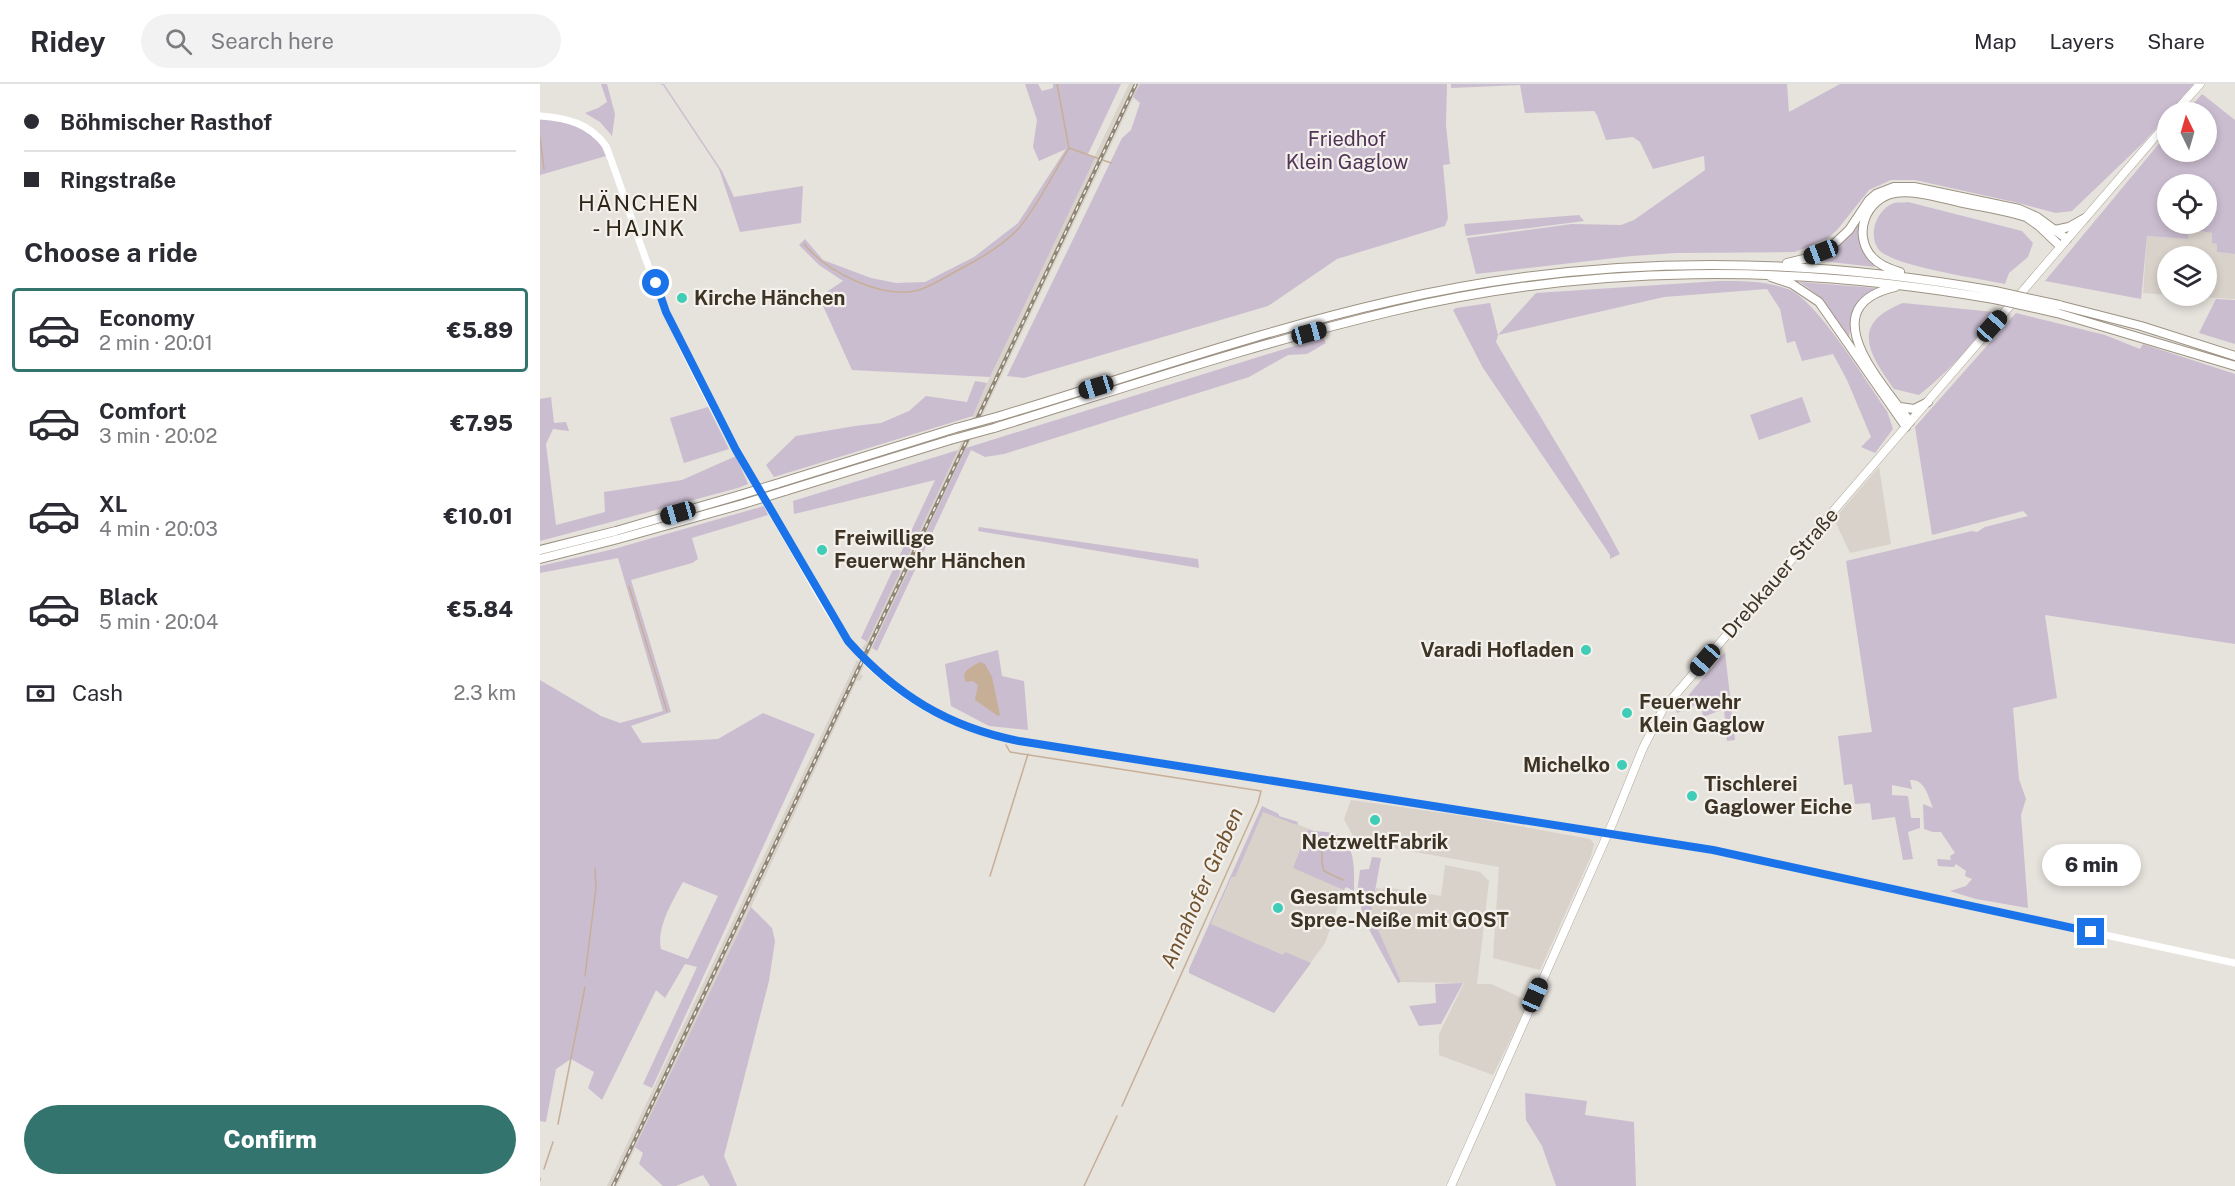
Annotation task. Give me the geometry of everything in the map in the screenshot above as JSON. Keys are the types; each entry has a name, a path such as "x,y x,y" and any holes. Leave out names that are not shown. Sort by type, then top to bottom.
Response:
{"highway":[{"path":"1778,266 1808,258 1832,246 1849,230 1869,200 1876,194 1894,187 1914,187 2019,209 2037,217 2055,231 2064,243"},
{"path":"1914,278 1880,264 1871,256 1863,238 1862,228 1868,211 1879,199 1894,193 1913,193 2026,217 2064,243"},
{"path":"2055,231 2069,227 2085,218"},
{"path":"540,559 618,539 742,499 776,484 1264,335 1392,301 1479,284 1606,269 1707,264 1827,268 1914,278 2141,326 2235,356"},
{"path":"540,549 742,499 785,491 1266,345 1394,311 1513,289 1580,280 1674,274 1760,274 1904,285 1994,295"},
{"path":"1760,274 1792,284 1819,302 1908,424"},
{"path":"1904,285 1878,291 1863,303 1857,312 1854,331 1856,342 1863,355 1900,407 1908,424"},
{"path":"2058,309 2235,366"},
{"path":"1900,407 1914,409 1928,402"}],"main road":[{"path":"2184,102 2200,84"},
{"path":"540,116 568,119 581,124 598,135 606,146 666,312 740,458 848,641 877,671 914,702 950,721 1019,741 1720,851 2235,963"},
{"name":"Drebkauer Straße","path":"1451,1186 1643,748 1663,709 2157,135"}],"shaded area":[{"path":"1129,84 1140,84 869,654 862,648 958,450 990,377"},
{"path":"2188,234 2213,234 2212,243 2217,246 2157,246 2157,294 2143,293 2147,236 2188,239"},
{"path":"2217,252 2235,254 2235,299 2217,298"},
{"path":"1879,467 1891,544 1850,553 1834,519"},
{"path":"857,660 864,666 860,674 863,676 860,681 857,680 617,1186 607,1186"},
{"path":"980,662 985,664 992,677 1000,715 998,716 975,700 978,685 973,681 966,682 965,672"},
{"path":"1351,800 1464,816 1590,839 1594,844 1591,856 1540,970 1493,958 1499,867 1359,842 1344,819"},
{"name":"Gesamtschule Spree-Neiße mit GOST","path":"1263,810 1314,831 1311,854 1345,887 1325,943 1274,1013 1189,973"},
{"path":"1445,865 1480,872 1489,881 1477,984 1491,984 1529,1001 1493,1075 1439,1055 1439,1034 1464,983 1401,982 1371,913 1376,888 1383,889 1384,887 1441,896"}],"green space":[{"path":"601,84 607,84 615,114 612,136 600,122 585,113 607,102"},
{"path":"659,84 664,84 722,171 734,197 803,186 801,223 740,232 719,169 663,85"},
{"path":"1025,84 1038,84 1042,91 1053,88 1053,84 1121,84 1088,154 1082,153 1095,158 990,377 852,370 819,297 843,281 819,265 799,245 805,239 823,260 871,278 896,283 925,282 974,257 1018,223 1066,149 1039,161 1033,147 1037,120"},
{"name":"Friedhof Klein Gaglow","path":"1140,84 1447,84 1446,125 1450,164 1443,165 1448,218 1445,226 1337,259 1268,306 1024,378 1007,376 1122,138 1131,130 1140,103 1133,97"},
{"path":"1451,84 1787,84 1789,112 1840,84 2194,84 2178,102 2157,102 2157,127 2072,211 2056,213 1915,180 1891,180 1869,190 1828,238 1795,252 1676,253 1632,256 1476,274 1467,238 1572,224 1621,225 1634,220 1705,170 1704,156 1653,169 1640,142 1633,137 1606,140 1594,111 1525,113 1520,85 1451,88"},
{"path":"2202,94 2212,102 2195,102"},
{"path":"2217,106 2235,120 2235,254 2217,252 2217,244 2212,243 2212,234 2217,234 2217,174 2157,174 2157,234 2188,234 2188,239 2147,236 2141,299 2045,281 2157,146 2157,162 2217,162"},
{"path":"540,119 563,122 586,129 600,143 606,156 540,175"},
{"path":"1908,202 2022,231 2033,243 2028,257 2009,273 2005,284 1919,266 1887,256 1879,250 1876,244 1874,230 1876,223 1888,206"},
{"path":"1579,215 1584,221 1466,236 1464,224"},
{"path":"1858,224 1863,250 1875,267 1821,261 1821,256"},
{"path":"1719,281 1754,282 1780,286 1800,296 1827,325 1887,411 1893,429 1875,453 1861,447 1871,437 1847,380 1833,354 1802,361 1795,341 1787,343 1780,309 1767,289 1664,297 1498,335 1536,293"},
{"path":"1800,282 1876,288 1864,297 1856,309 1849,337 1819,296"},
{"path":"2217,299 2235,300 2235,344 2199,333 2212,306 2217,306"},
{"path":"1490,303 1498,335 1496,342 1620,554 1610,559 1610,555 1483,368 1453,310"},
{"path":"1903,303 1994,312 1979,335 1960,357 1919,395 1894,389 1877,364 1869,341 1870,330 1875,320 1886,311"},
{"path":"2016,313 2105,335 2140,349 2143,344 2235,374 2235,644 2045,615 2057,698 2013,708 2019,779 2026,799 2021,815 2028,908 1976,899 1950,891 1966,886 1972,879 1965,876 1966,871 1956,864 1954,867 1938,866 1937,859 1951,860 1950,856 1955,853 1941,832 1924,829 1923,804 1933,808 1923,785 1915,780 1910,780 1912,789 1892,785 1892,795 1908,796 1911,818 1920,818 1920,828 1908,832 1913,859 1903,860 1895,817 1872,820 1870,803 1855,804 1852,784 1844,785 1838,736 1872,732 1846,561 1972,531 1977,532 1985,527 2028,516 2023,511 1932,535 1915,427"},
{"path":"1323,337 1326,343 1307,354 1288,355 1249,377 1004,454 985,457 971,450 877,651 872,648 966,448"},
{"path":"975,381 987,383 973,416 774,477 766,465 796,436 881,423 909,411 926,396 967,402"},
{"path":"551,397 554,423 566,422 569,431 553,429 546,444 556,525 605,512 604,492 682,480 736,456 748,484 540,541 540,399"},
{"path":"1802,397 1811,422 1759,440 1750,415"},
{"path":"708,407 729,449 684,463 670,418"},
{"path":"958,450 867,642 861,638 935,480 794,514 793,501"},
{"path":"764,506 768,515 692,538 698,559 692,563 631,580 671,712 631,726 642,743 718,739 763,713 815,734 652,1088 643,1084 697,967 685,964 665,998 656,990 602,1100 588,1088 594,1072 571,1059 556,1069 546,1122 540,1121 540,680 601,716 620,723 663,711 618,558 540,573 540,566 614,549","holes":["683,882 718,896 688,959 661,949 663,923"]},
{"path":"979,527 1198,559 1199,568 978,531"},
{"path":"998,650 1002,676 1024,681 1028,730 989,726 951,706 945,664"},
{"path":"1725,652 1735,740 1727,741 1724,709 1703,717 1701,703 1677,713 1676,710"},
{"path":"1262,806 1279,816 1298,822 1297,825 1263,812 1235,877 1232,877 1211,924 1283,955 1285,952 1311,963 1274,1013 1189,973"},
{"path":"1308,830 1332,833 1346,842 1352,857 1354,891 1346,887 1344,890 1293,868"},
{"path":"1372,857 1381,858 1371,913 1401,982 1398,983 1365,922 1357,893 1360,870 1369,869"},
{"path":"751,907 772,928 775,941 769,981 724,1156 737,1186 710,1186 703,1175 676,1186 663,1186 639,1164 643,1153 635,1147"},
{"path":"1463,983 1441,1024 1419,1026 1409,1006 1436,1003 1435,984"},
{"path":"1525,1093 1587,1101 1585,1115 1634,1122 1636,1186 1556,1186 1542,1146 1526,1120"}],"waterway":[{"path":"1057,84 1069,148 1111,163"},
{"path":"540,137 544,169"},
{"path":"804,244 826,264 856,281 889,291 919,290 979,259 1014,233 1033,208 1069,148"},
{"path":"629,586 667,711"},
{"name":"Annahofer Graben","path":"1006,745 1010,752 1261,791 1258,803 1122,1106"},
{"path":"990,876 1028,754"},
{"path":"1322,836 1324,871 1343,880"},
{"path":"585,976 596,888 595,868"},
{"path":"558,1124 585,987"},
{"path":"1084,1186 1117,1116"},
{"path":"544,1169 553,1142"}],"railway":[{"path":"613,1186 1136,84"}],"place":[{"name":"Kirche Hänchen","path":"682,298"},
{"name":"Freiwillige Feuerwehr Hänchen","path":"822,550"},
{"name":"Varadi Hofladen","path":"1586,650"},
{"name":"Feuerwehr Klein Gaglow","path":"1627,713"},
{"name":"Michelko","path":"1622,765"},
{"name":"Tischlerei Gaglower Eiche","path":"1692,796"},
{"name":"NetzweltFabrik","path":"1375,820"},
{"name":"Gesamtschule Spree-Neiße mit GOST","path":"1278,908"}],"district":[{"name":"HÄNCHEN - HAJNK","path":"639,216"}],"route":[{"path":"656,283 666,312 736,450 848,641 863,659 914,702 950,721 1019,741 1713,850 2091,932"}]}
